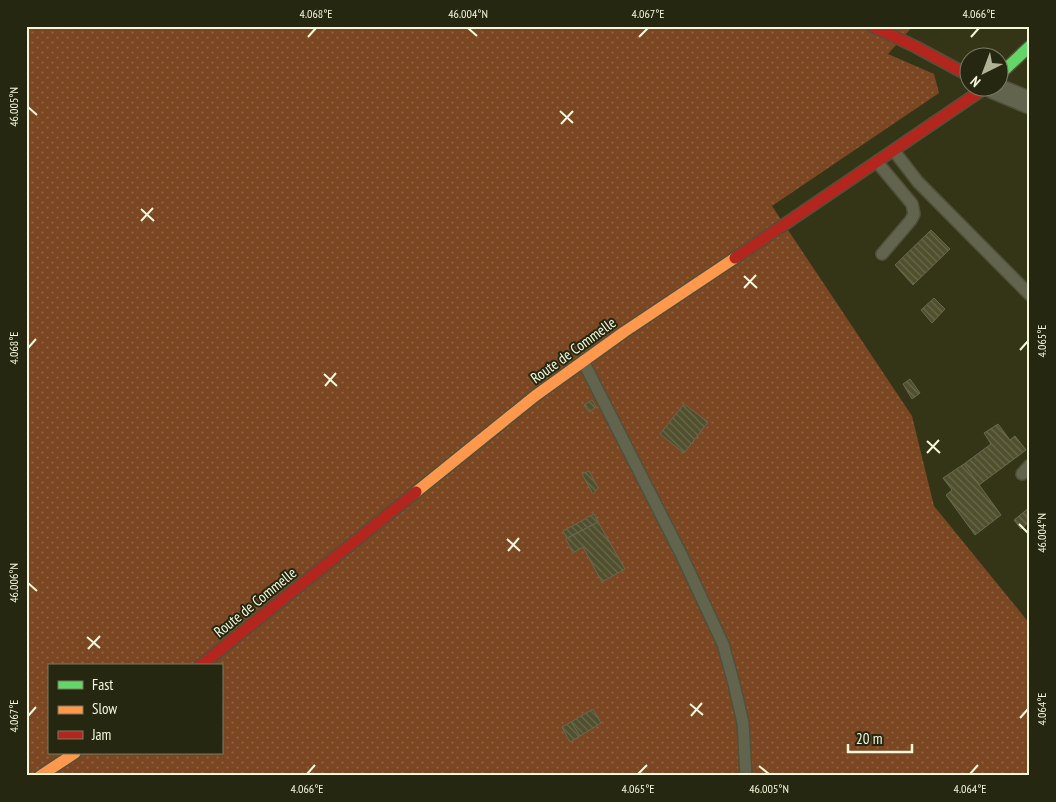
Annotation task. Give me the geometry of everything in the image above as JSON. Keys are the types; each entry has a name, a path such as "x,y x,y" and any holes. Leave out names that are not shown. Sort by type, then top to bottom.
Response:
{"street":[{"path":"872,26 958,70"},
{"path":"1008,67 1030,46"},
{"path":"1008,94 1030,103"},
{"name":"Route de Commelle","path":"202,664 535,396 624,332 894,152 971,98"},
{"path":"40,776 73,754"}],"lane":[{"path":"894,152 918,182 1030,295"},
{"path":"877,162 908,198 914,214 882,254"},
{"path":"583,361 678,547 723,644 743,723 746,776"},
{"path":"1022,474 1030,465"}],"shaded area":[{"path":"26,26 913,26 888,54 934,74 939,93 772,206 912,416 934,506 1030,624 1030,776 26,776"}],"building":[{"path":"931,230 950,249 913,285 895,265"},
{"path":"934,298 945,309 932,323 921,310"},
{"path":"910,379 920,393 912,399 903,384"},
{"path":"592,400 596,407 589,412 584,405"},
{"path":"684,404 708,422 684,453 660,434"},
{"path":"998,424 1010,440 1015,436 1026,450 979,485 964,464 991,444 984,433"},
{"path":"964,464 1001,515 975,535 946,495 952,490 943,478"},
{"path":"589,471 598,488 593,494 582,474"},
{"path":"1030,507 1030,521 1021,529 1014,520"},
{"path":"594,514 598,522 567,538 563,531"},
{"path":"598,522 625,569 602,582 583,547 573,553 566,539"},
{"path":"593,709 601,723 580,736 571,722"},
{"path":"571,722 580,736 570,742 562,727"}],"traffic: fast":[{"path":"1008,67 1030,46"}],"traffic: slow":[{"path":"416,492 535,396 624,332 735,258"},
{"path":"40,776 73,754"}],"traffic: jam":[{"path":"872,26 958,70"},
{"path":"735,258 970,98"},
{"path":"202,664 416,492"}]}
